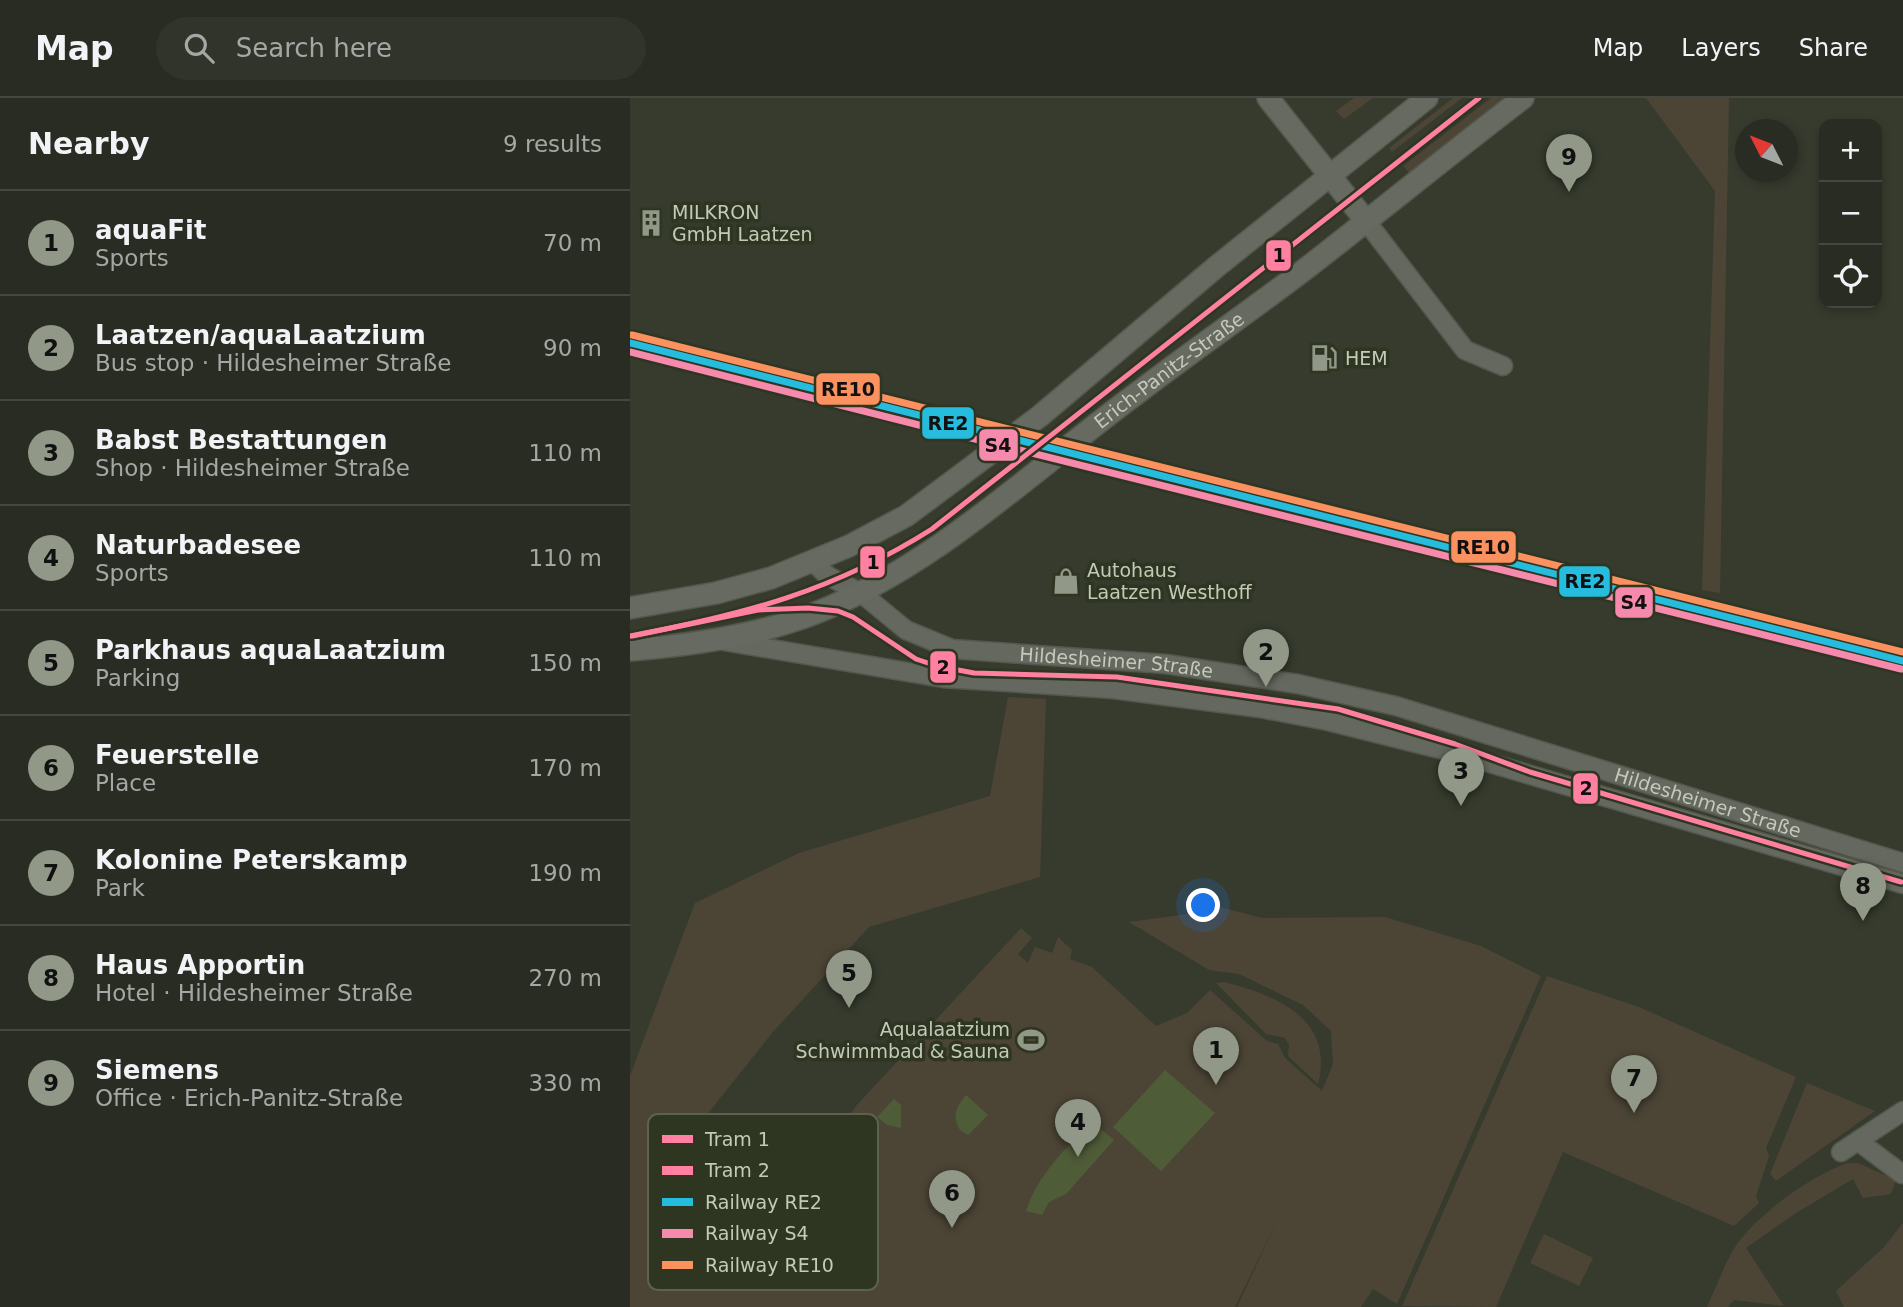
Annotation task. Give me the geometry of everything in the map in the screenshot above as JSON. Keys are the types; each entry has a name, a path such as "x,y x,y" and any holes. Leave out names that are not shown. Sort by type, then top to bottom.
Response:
{"main road":[{"path":"1268,98 1366,221"},
{"path":"630,608 716,593 771,578 849,546 937,495 1040,416 1328,175 1427,98"},
{"name":"Erich-Panitz-Straße","path":"718,640 810,615 861,593 961,528 1366,221 1523,98"},
{"name":"Hildesheimer Straße","path":"630,650 718,640"}],"street":[{"path":"1366,221 1465,350 1503,366"},
{"name":"Hildesheimer Straße","path":"813,561 828,576 861,593 906,630 953,649 1166,664 1297,684 1383,703 1903,863"},
{"name":"Hildesheimer Straße","path":"718,640 943,678 1113,690 1260,708 1328,721 1465,756 1903,884"},
{"path":"1841,1153 1903,1111"},
{"path":"1858,1141 1902,1174"}],"shaded area":[{"path":"1354,98 1373,98 1344,119 1336,111"},
{"path":"1453,98 1462,98 1392,152 1389,148"},
{"path":"1491,98 1509,98 1411,175 1403,166"},
{"path":"1646,98 1729,98 1720,593 1702,590 1715,191"},
{"path":"1008,697 1046,699 1040,877 869,927 773,1032 707,1114 648,1114 648,1290 878,1290 878,1114 851,1114 1021,928 1032,938 1018,954 1028,963 1035,947 1052,953 1058,937 1072,950 1070,959 1092,967 1156,1026 1187,1013 1210,990 1267,1041 1278,1044 1285,1058 1322,1091 1333,1064 1331,1031 1303,1005 1239,974 1209,970 1129,922 1188,914 1194,900 1262,918 1385,917 1481,946 1541,976 1397,1304 1373,1289 1361,1307 1237,1307 1276,1223 1235,1307 630,1307 630,1076 695,903 799,853 990,796"},
{"path":"1547,976 1639,1007 1796,1077 1766,1148 1769,1156 1756,1196 1759,1203 1734,1226 1563,1152 1496,1307 1402,1306"},
{"path":"1224,982 1263,994 1281,1003 1309,1027 1318,1042 1321,1061 1318,1084 1288,1056 1289,1045 1285,1038 1266,1034 1216,983"},
{"path":"1165,1070 1215,1113 1161,1171 1113,1127"},
{"path":"1807,1083 1875,1111 1776,1181 1770,1174"},
{"path":"966,1095 988,1115 968,1135 960,1130 956,1120 958,1107"},
{"path":"894,1099 901,1105 901,1128 887,1125 878,1116"},
{"path":"1091,1121 1114,1140 1066,1194 1049,1202 1042,1215 1026,1211 1045,1174"},
{"path":"1848,1163 1858,1163 1896,1180 1891,1194 1863,1198 1853,1179 1796,1213 1746,1248 1784,1306 1734,1300 1728,1307 1707,1307 1735,1247 1756,1222 1802,1186"},
{"path":"1903,1223 1903,1307 1844,1307 1836,1291 1884,1247"},
{"path":"1544,1234 1593,1258 1579,1286 1530,1263"}],"tram line":[{"name":"1","path":"630,636 711,619 787,598 859,569 932,529 1479,98"},
{"name":"2","path":"632,636 758,610 808,608 838,611 853,617 916,659 937,666 974,673 1117,677 1338,709 1455,744 1530,772 1901,882"}],"rail line":[{"name":"RE10","path":"632,335 1903,652"},
{"name":"RE2","path":"630,343 1903,661"},
{"name":"S4","path":"630,352 1901,669"}],"place":[{"name":"Siemens","path":"1569,192"},
{"name":"MILKRON GmbH Laatzen","path":"651,223"},
{"name":"HEM","path":"1324,358"},
{"name":"Autohaus Laatzen Westhoff","path":"1066,581"},
{"name":"Laatzen/aquaLaatzium","path":"1266,687"},
{"name":"Babst Bestattungen","path":"1461,806"},
{"name":"Haus Apportin","path":"1863,921"},
{"name":"Parkhaus aquaLaatzium","path":"849,1008"},
{"name":"Aqualaatzium Schwimmbad & Sauna","path":"1031,1040"},
{"name":"aquaFit","path":"1216,1085"},
{"name":"Kolonine Peterskamp","path":"1634,1113"},
{"name":"Naturbadesee","path":"1078,1157"},
{"name":"Feuerstelle","path":"952,1228"}]}
